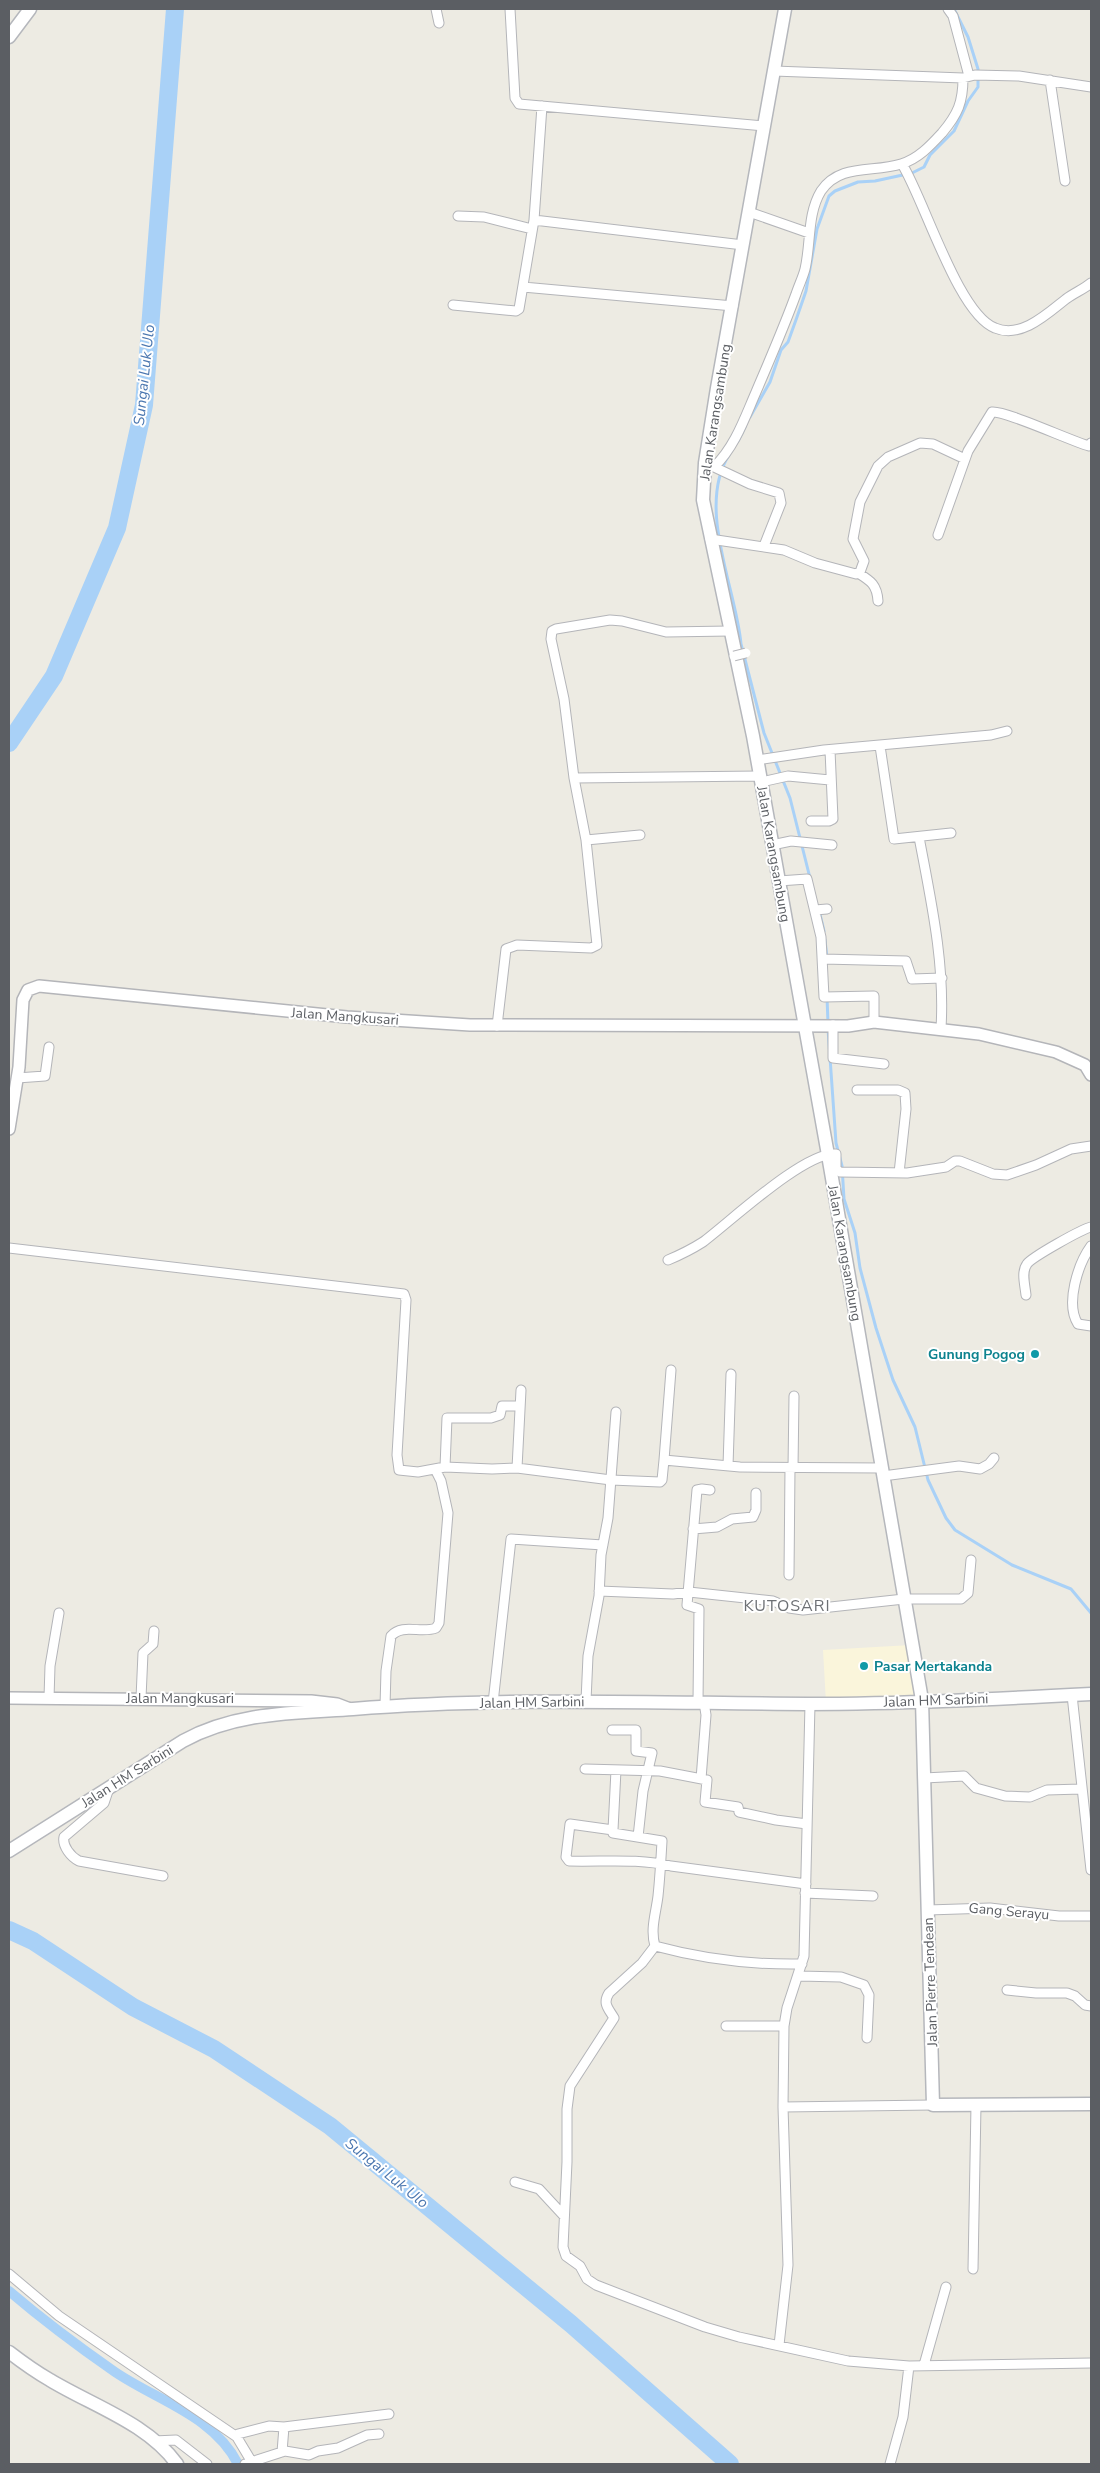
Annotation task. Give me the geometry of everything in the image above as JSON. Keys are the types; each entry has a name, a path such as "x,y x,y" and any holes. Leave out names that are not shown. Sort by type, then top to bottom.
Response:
{"main road":[{"path":"9,36 30,9"},
{"name":"Jalan Karangsambung","path":"785,9 733,306 715,468 703,500 730,631 739,655 763,759 760,779 828,1155 922,1700"},
{"name":"Jalan HM Sarbini","path":"9,1851 203,1730 223,1723 270,1714 385,1706 494,1703 586,1701 810,1704 1091,1694"},
{"name":"Jalan Pierre Tendean","path":"922,1700 933,2105"},
{"path":"933,2105 1091,2104"},
{"path":"9,2352 50,2380 123,2420 167,2450 177,2464"}],"street":[{"path":"436,9 439,23"},
{"path":"510,9 515,98 519,104 765,126"},
{"path":"764,546 779,510 781,496 774,491 750,484 715,468 724,458 744,420 788,320 805,270 809,233 818,198 830,182 855,170 906,170 950,124 972,76 953,16 948,9"},
{"path":"774,71 972,76 1050,80 1091,87"},
{"path":"1050,80 1065,181"},
{"path":"453,305 516,311 520,309 533,224 542,106"},
{"path":"906,170 918,192 953,275 970,303 987,324 1001,330 1028,326 1050,313 1066,299 1091,283"},
{"path":"749,212 809,233"},
{"path":"458,216 484,217 533,224 743,245"},
{"path":"523,287 733,306"},
{"path":"938,535 965,459 990,414 995,411 1090,445"},
{"path":"858,573 864,560 854,546 854,531 860,502 878,466 888,457 920,443 933,444 965,459"},
{"path":"711,539 784,550 815,563 854,574 858,573 872,582 877,590 878,601"},
{"path":"497,1026 506,949 517,945 591,948 597,945 586,840 574,778 564,699 551,639 552,631 610,620 622,621 666,632 730,631"},
{"path":"763,759 1007,731"},
{"path":"880,746 893,838 896,841 950,833"},
{"path":"811,821 832,820 830,750"},
{"path":"574,778 760,779 788,776 830,780"},
{"path":"586,840 640,835"},
{"path":"919,837 936,928 942,978 941,1028"},
{"path":"772,845 791,841 832,845"},
{"path":"779,881 807,878 816,910 823,959 824,997 874,996 874,1022"},
{"path":"816,910 827,909"},
{"path":"823,959 906,962 912,979 942,978"},
{"name":"Jalan Mangkusari","path":"9,1129 17,1078 23,1000 28,990 39,986 347,1017 497,1026 643,1024 848,1026 874,1022 941,1028 978,1034 1056,1052 1085,1065 1091,1075"},
{"path":"829,1025 833,1058 884,1064"},
{"path":"17,1078 44,1076 49,1047"},
{"path":"857,1090 898,1090 904,1093 906,1109 900,1173"},
{"path":"668,1260 701,1243 806,1163 828,1155 836,1154 836,1169 844,1172 900,1173 946,1166 955,1161 960,1161 993,1174 1007,1175 1036,1165 1071,1149 1091,1146"},
{"path":"1026,1295 1023,1277 1027,1264 1043,1252 1091,1227"},
{"path":"1091,1246 1080,1264 1072,1309 1073,1317 1078,1324 1091,1326"},
{"path":"9,1248 404,1294 406,1300 398,1416 398,1469 400,1472 445,1467 492,1470 517,1468 611,1480 661,1482 671,1370"},
{"path":"728,1466 731,1374"},
{"path":"517,1468 521,1390"},
{"path":"789,1575 794,1396"},
{"path":"445,1467 447,1418 491,1418 500,1415 502,1406 520,1406"},
{"path":"586,1701 588,1656 611,1480 616,1412"},
{"path":"664,1460 728,1466 883,1472 959,1466 980,1468 989,1464 994,1458"},
{"path":"385,1706 386,1671 391,1636 401,1629 428,1630 436,1628 439,1623 448,1513 435,1469"},
{"path":"701,1779 706,1715 701,1702 700,1609 687,1605 697,1490 710,1490"},
{"path":"693,1529 717,1526 732,1519 753,1517 756,1510 756,1493"},
{"path":"494,1703 511,1539 603,1545"},
{"path":"598,1591 674,1594 688,1592 772,1601 790,1608 803,1610 904,1599 926,1601 961,1599 968,1593 970,1586 971,1560"},
{"path":"49,1698 50,1666 59,1613"},
{"path":"141,1698 143,1653 153,1644 154,1630"},
{"path":"1072,1695 1091,1870"},
{"name":"Jalan Mangkusari","path":"9,1698 311,1701 337,1704 350,1709"},
{"path":"779,2345 788,2266 783,2107 784,2026 787,2008 804,1956 810,1704"},
{"path":"612,1730 636,1730 636,1751 652,1753 638,1837"},
{"path":"585,1769 648,1770 707,1780 705,1802 738,1807 739,1812 756,1816 807,1824"},
{"path":"613,1830 616,1770"},
{"path":"924,1778 964,1776 976,1788 1006,1796 1030,1796 1047,1790 1081,1789"},
{"path":"108,1788 104,1803 64,1837 65,1846 74,1858 79,1861 163,1876"},
{"path":"873,1896 805,1889 661,1864 623,1860 600,1862 567,1860 570,1824 613,1830 613,1833 662,1841 661,1864 654,1921 655,1946 642,1963 608,1993 606,2007 614,2018 570,2086 567,2109 564,2216 564,2251 566,2256 580,2266 591,2282 705,2327 739,2337 848,2361 908,2366 1091,2364"},
{"name":"Gang Serayu","path":"928,1910 990,1908 1059,1916 1091,1916"},
{"path":"655,1946 704,1958 768,1964 802,1964"},
{"path":"799,1976 842,1977 864,1985 869,1995 866,2038"},
{"path":"1007,1990 1036,1993 1067,1993 1075,1996 1085,2005 1091,2006"},
{"path":"726,2026 784,2026"},
{"path":"783,2107 933,2105"},
{"path":"973,2270 976,2105"},
{"path":"515,2182 539,2189 564,2216"},
{"path":"9,2274 59,2316 237,2436 250,2463 282,2452 310,2459 318,2450 338,2448 367,2436 379,2434"},
{"path":"924,2365 946,2287"},
{"path":"890,2464 903,2418 908,2366"},
{"path":"237,2436 239,2432 260,2427 284,2427 389,2414"},
{"path":"282,2452 284,2427"},
{"path":"154,2441 176,2440 207,2464"}],"shaded area":[{"name":"Pasar Mertakanda","path":"911,1645 922,1700 826,1703 823,1650"}],"waterway":[{"name":"Sungai Luk Ulo","path":"9,743 54,676 117,528 144,405 175,9"},
{"path":"750,417 770,382 781,350 788,342 797,317 806,291 817,229 829,196 835,191 858,182 875,181 912,173 924,167 930,155 954,131 968,101 978,87 978,69 968,37 954,9"},
{"path":"738,441 745,427"},
{"path":"729,455 720,476 716,499 721,548 738,622 741,644 764,733 790,798 810,878"},
{"path":"819,910 824,931"},
{"path":"825,940 827,958"},
{"path":"827,997 828,1023"},
{"path":"828,1029 836,1143 842,1166 844,1199 855,1233 860,1268 876,1328 893,1380 915,1427 928,1480 946,1518 955,1530 1012,1565 1071,1589 1091,1613"},
{"name":"Sungai Luk Ulo","path":"9,1930 33,1941 133,2007 214,2049 330,2126 571,2324 730,2464"},
{"path":"9,2291 61,2333 115,2372 200,2421 228,2447 238,2464"}],"place":[{"name":"Gunung Pogog","path":"1035,1354"},
{"name":"Pasar Mertakanda","path":"864,1666"}],"district":[{"name":"KUTOSARI","path":"787,1605"}]}
